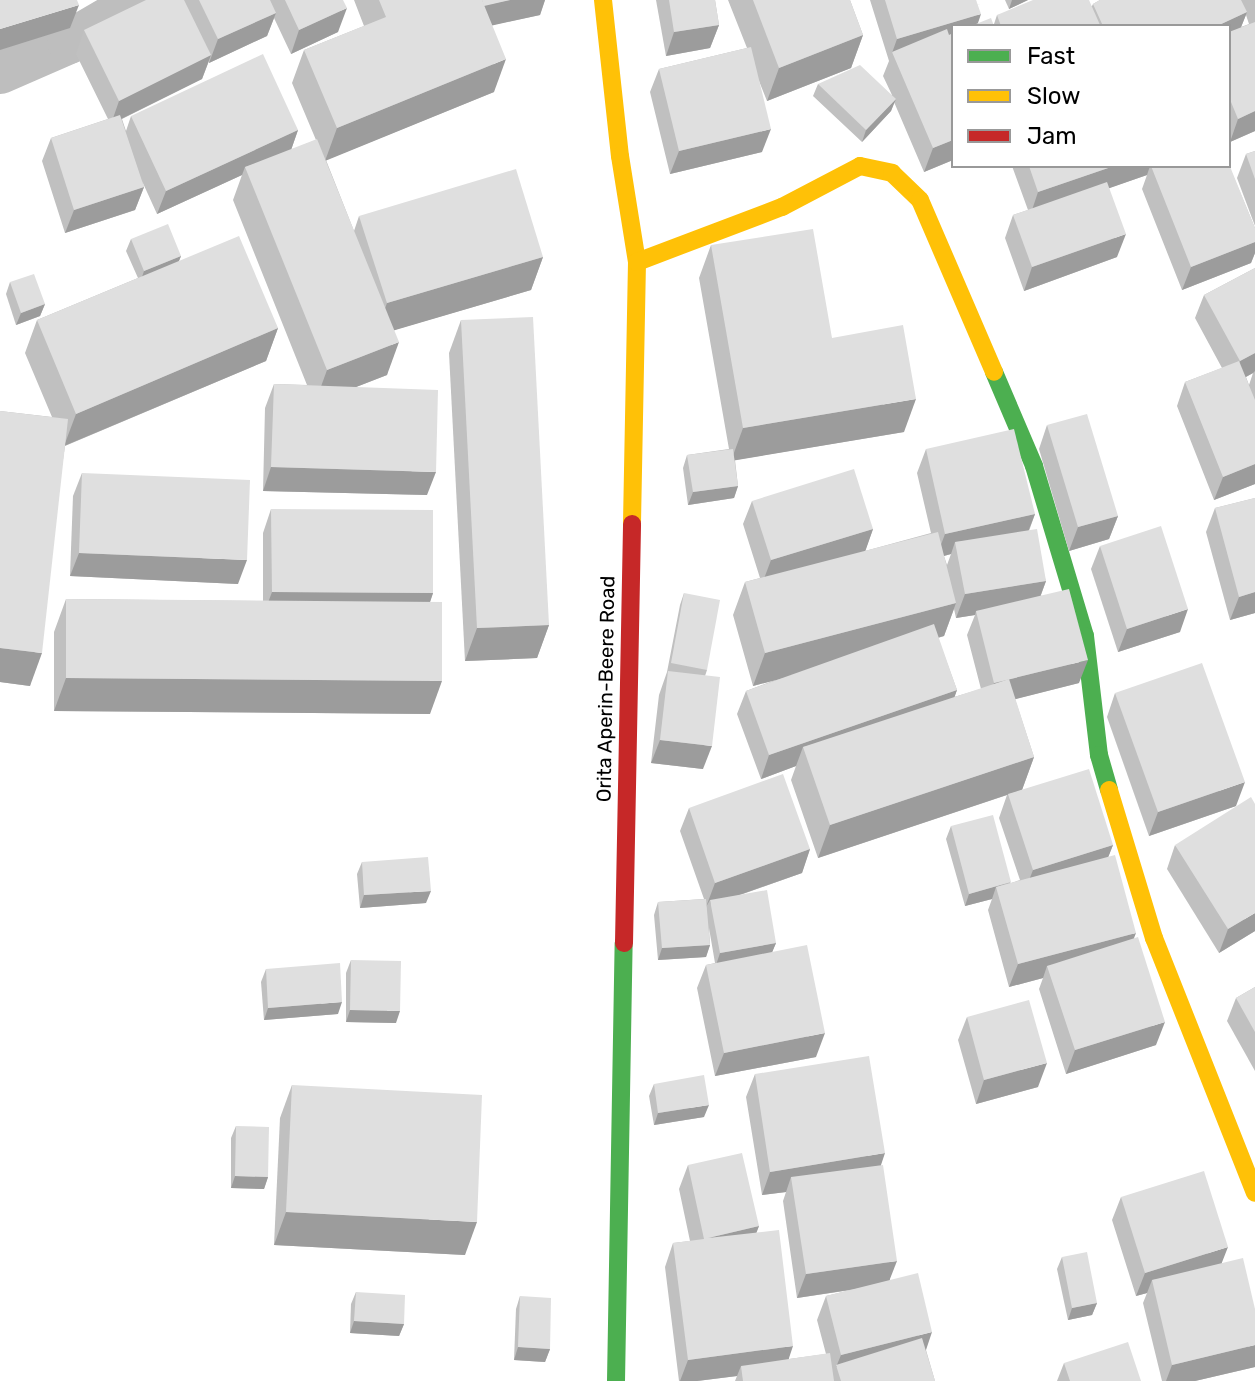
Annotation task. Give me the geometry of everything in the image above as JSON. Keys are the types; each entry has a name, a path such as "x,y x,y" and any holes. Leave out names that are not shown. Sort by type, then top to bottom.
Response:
{"main road":[{"name":"Orita Aperin-Beere Road","path":"603,0 620,156 637,262 616,1381"},
{"path":"637,262 782,207 860,166 892,173 920,200 1034,466 1085,636 1099,755 1154,938 1255,1193"}],"street":[{"path":"0,72 69,42 141,0"}],"building":[{"path":"0,0 77,0 79,5 0,29"},
{"path":"146,0 184,0 211,55 119,101 84,30"},
{"path":"199,0 270,0 276,13 218,39"},
{"path":"285,0 343,0 347,8 299,30"},
{"path":"379,0 482,0 506,59 337,128 304,50 386,17"},
{"path":"482,0 510,0 484,6"},
{"path":"669,0 715,0 719,25 674,32"},
{"path":"753,0 850,0 863,35 779,68"},
{"path":"885,0 976,0 981,14 897,39"},
{"path":"1033,0 1089,0 1100,24 1000,24 997,15"},
{"path":"1100,0 1241,0 1247,12 1221,24 1102,24 1093,4"},
{"path":"991,18 993,24 976,24"},
{"path":"1255,22 1255,111 1238,119 1231,102 1231,31"},
{"path":"947,29 951,34 951,141 933,148 892,52"},
{"path":"751,47 771,129 679,151 659,69"},
{"path":"263,54 298,130 166,191 131,116"},
{"path":"860,65 896,99 866,130 818,84"},
{"path":"120,115 144,187 74,210 51,138"},
{"path":"317,139 399,342 327,370 245,167"},
{"path":"1255,151 1255,179 1246,154"},
{"path":"1030,168 1108,168 1038,192"},
{"path":"1152,168 1231,168 1255,228 1255,242 1191,267"},
{"path":"516,169 543,257 387,303 359,216"},
{"path":"1107,182 1126,234 1032,267 1013,215"},
{"path":"168,224 181,256 144,271 131,239"},
{"path":"813,229 832,338 903,325 916,399 743,428 711,245"},
{"path":"239,236 278,328 76,414 37,320"},
{"path":"1255,268 1255,353 1240,361 1204,295"},
{"path":"34,274 45,304 21,313 10,282"},
{"path":"533,317 549,625 477,628 461,320"},
{"path":"1239,361 1255,400 1255,464 1223,477 1185,382"},
{"path":"274,384 438,390 436,472 271,467"},
{"path":"0,411 68,419 42,653 0,648"},
{"path":"1087,414 1118,516 1078,527 1047,425"},
{"path":"1014,429 1035,514 945,534 926,449"},
{"path":"733,449 738,486 693,492 687,455"},
{"path":"854,469 873,529 771,560 752,501"},
{"path":"82,473 250,480 247,560 79,553"},
{"path":"1255,498 1255,592 1239,597 1215,508"},
{"path":"271,509 433,510 433,593 272,592"},
{"path":"1161,526 1188,609 1127,629 1100,546"},
{"path":"1037,529 1046,581 965,594 955,542"},
{"path":"938,532 956,603 765,653 745,582"},
{"path":"1069,589 1088,660 994,683 976,611"},
{"path":"684,593 720,600 707,670 671,663"},
{"path":"66,599 442,602 442,681 66,678"},
{"path":"934,624 957,690 769,755 746,691"},
{"path":"1202,663 1245,782 1158,812 1115,693"},
{"path":"668,671 720,677 712,746 660,740"},
{"path":"1009,679 1034,757 830,825 803,747"},
{"path":"1089,769 1113,845 1033,870 1008,794"},
{"path":"783,774 810,849 715,883 689,808"},
{"path":"1251,797 1255,804 1255,913 1228,929 1175,845"},
{"path":"993,815 1011,882 969,894 951,826"},
{"path":"1115,855 1136,933 1018,964 996,887"},
{"path":"428,857 431,891 364,895 362,862"},
{"path":"767,890 776,943 720,953 710,900"},
{"path":"706,899 710,945 662,948 658,902"},
{"path":"1138,937 1165,1022 1075,1050 1047,966"},
{"path":"807,945 825,1033 724,1053 706,965"},
{"path":"351,960 401,961 400,1011 350,1010"},
{"path":"340,963 342,1002 268,1008 266,969"},
{"path":"1255,987 1255,1032 1236,998"},
{"path":"1029,1000 1047,1063 984,1080 967,1017"},
{"path":"869,1056 885,1153 770,1172 755,1074"},
{"path":"704,1075 709,1105 658,1113 654,1084"},
{"path":"292,1085 482,1095 477,1222 286,1212"},
{"path":"236,1126 269,1127 268,1177 235,1176"},
{"path":"742,1153 759,1226 708,1238 779,1230 793,1346 688,1360 673,1243 704,1239 688,1165"},
{"path":"883,1165 897,1261 806,1274 791,1177"},
{"path":"1204,1171 1228,1247 1145,1273 1121,1197"},
{"path":"1087,1252 1097,1303 1072,1308 1062,1257"},
{"path":"1243,1258 1255,1309 1255,1345 1172,1365 1152,1280"},
{"path":"918,1273 932,1332 841,1355 826,1296"},
{"path":"356,1292 405,1295 404,1324 354,1321"},
{"path":"520,1296 551,1298 550,1349 518,1347"},
{"path":"922,1338 935,1381 841,1381 836,1365"},
{"path":"1128,1342 1141,1381 1070,1381 1064,1363"},
{"path":"830,1353 834,1381 743,1381 741,1366"}],"traffic: fast":[{"path":"994,372 1034,466 1085,636 1099,755 1109,790"},
{"path":"616,1381 624,943"}],"traffic: slow":[{"path":"603,0 620,156 637,262 632,524"},
{"path":"637,262 782,207 860,166 892,173 920,200 994,372"},
{"path":"1109,790 1154,938 1255,1193"}],"traffic: jam":[{"path":"624,943 632,524"}]}
